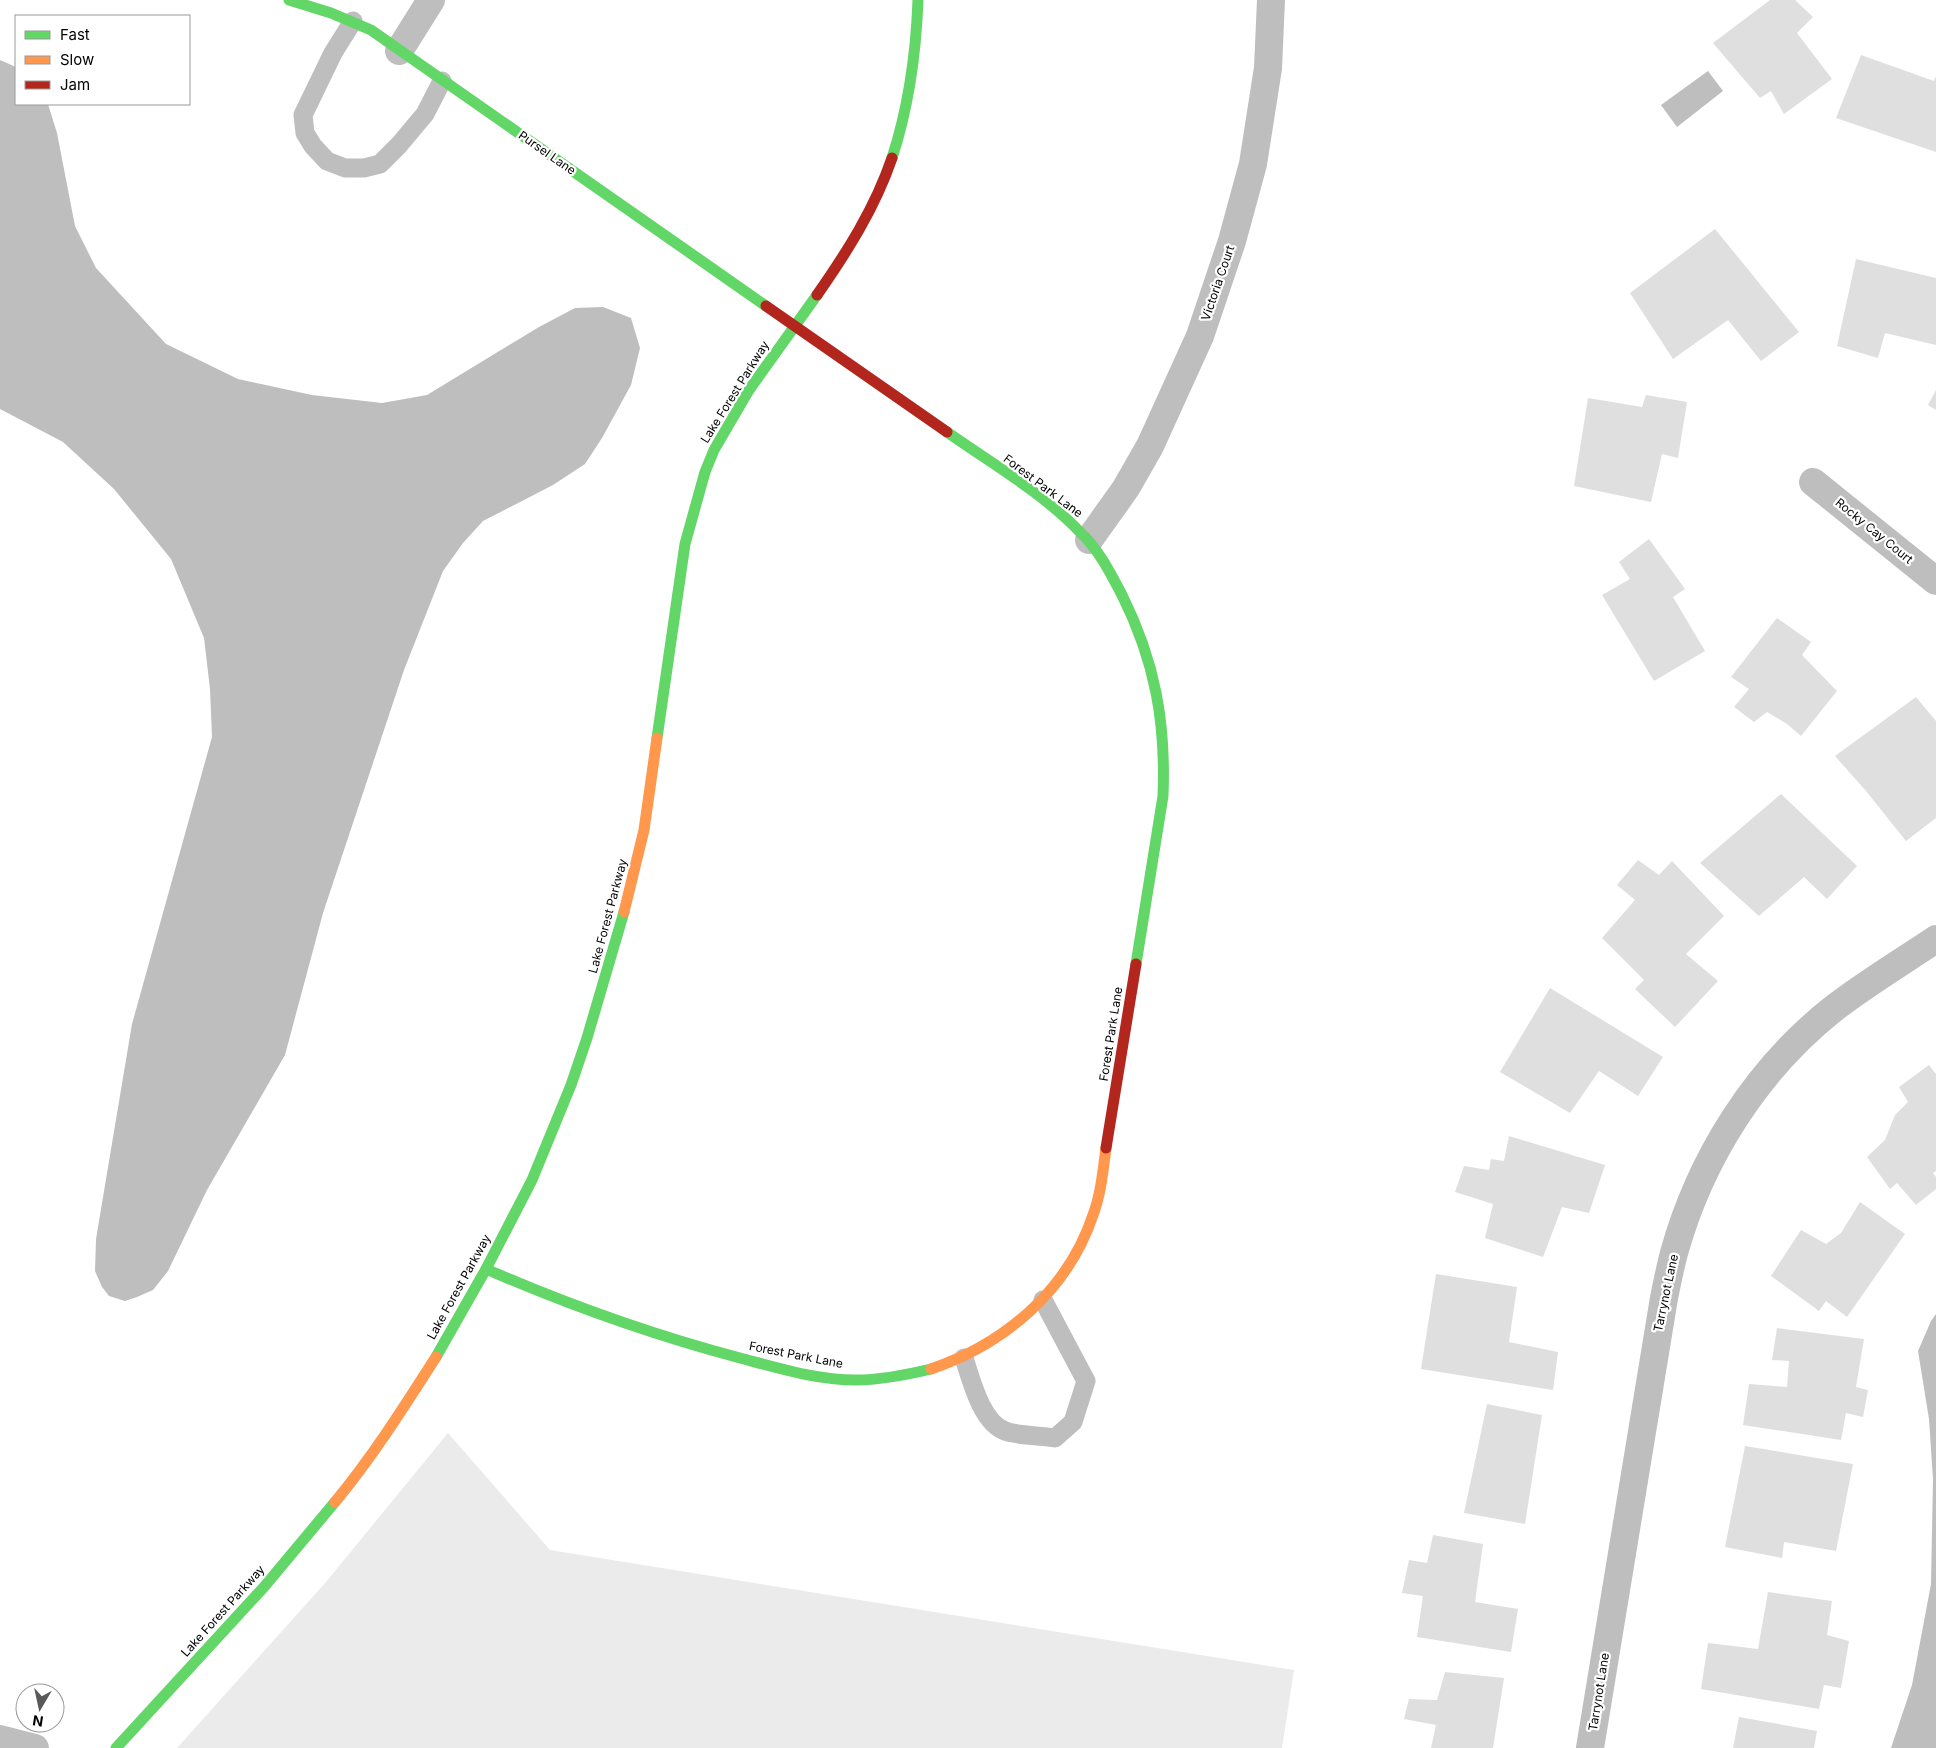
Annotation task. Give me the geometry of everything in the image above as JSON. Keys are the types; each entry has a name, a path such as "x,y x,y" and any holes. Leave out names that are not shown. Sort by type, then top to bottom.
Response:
{"street":[{"name":"Pursel Lane","path":"289,0 315,6 371,30 795,327"},
{"path":"400,51 431,0"},
{"name":"Lake Forest Parkway","path":"116,1748 264,1587 359,1473 414,1392 486,1269 532,1180 571,1085 602,990 622,921 644,830 685,544 696,500 713,452 758,377 795,327 867,216 895,151 912,85 916,53 918,0"},
{"name":"Victoria Court","path":"1089,540 1126,488 1150,446 1200,336 1232,241 1253,164 1268,68 1270,0"},
{"name":"Forest Park Lane","path":"486,1269 548,1297 638,1330 693,1346 771,1366 832,1378 857,1380 891,1378 924,1372 949,1364 964,1358 1003,1336 1026,1318 1043,1300 1070,1263 1089,1227 1100,1186 1163,796 1165,766 1162,709 1148,654 1124,598 1107,566 1089,540 1063,516 1018,482 795,327"},
{"name":"Rocky Cay Court","path":"1813,482 1936,581"},
{"name":"Tarrynot Lane","path":"1590,1748 1664,1298 1674,1254 1685,1219 1703,1176 1738,1112 1760,1082 1788,1051 1833,1009 1936,939"},
{"path":"0,1739 36,1748"}],"lane":[{"path":"353,21 333,53 303,115 305,133 313,146 327,161 345,168 364,168 380,164 425,114 442,80"},
{"path":"964,1358 975,1392 989,1419 1004,1431 1055,1438 1073,1422 1086,1381 1043,1300"}],"shaded area":[{"path":"0,60 15,67 15,105 48,105 57,133 75,226 96,268 166,344 238,379 312,395 382,403 427,395 539,327 575,308 603,307 631,318 640,348 631,385 602,438 585,464 553,485 483,521 463,543 443,571 404,670 323,913 285,1055 207,1190 168,1271 153,1290 125,1301 109,1296 102,1287 95,1271 96,1239 132,1024 212,737 210,689 204,638 171,559 114,489 63,442 0,409"},
{"path":"1708,71 1723,91 1677,127 1661,105"},
{"path":"1936,1314 1936,1748 1891,1748 1912,1685 1931,1584 1933,1479 1929,1419 1918,1351"},
{"path":"448,1433 550,1550 1294,1670 1282,1748 177,1748 326,1582"}],"building":[{"path":"1770,0 1795,0 1813,17 1797,33 1832,79 1784,114 1771,91 1760,98 1713,43"},
{"path":"1861,55 1934,81 1936,76 1936,152 1836,118"},
{"path":"1715,229 1799,332 1761,361 1728,320 1673,359 1630,293"},
{"path":"1856,259 1936,278 1936,345 1885,333 1878,358 1837,346"},
{"path":"1936,390 1936,410 1928,405"},
{"path":"1646,395 1687,402 1678,458 1662,454 1651,502 1574,486 1588,398 1642,407"},
{"path":"1649,539 1685,589 1673,597 1705,651 1654,681 1602,595 1630,579 1619,562"},
{"path":"1777,618 1811,642 1802,655 1837,691 1801,736 1787,724 1767,712 1754,722 1734,707 1749,689 1731,677"},
{"path":"1916,697 1936,721 1936,818 1906,841 1835,756"},
{"path":"1781,794 1857,866 1827,899 1804,877 1759,916 1700,863"},
{"path":"1638,860 1659,875 1672,861 1724,916 1686,954 1718,981 1675,1027 1635,989 1644,980 1602,938 1635,900 1617,885"},
{"path":"1550,988 1663,1057 1638,1096 1599,1071 1570,1113 1500,1072"},
{"path":"1929,1065 1936,1074 1936,1171 1933,1173 1936,1177 1936,1189 1916,1205 1897,1183 1890,1189 1867,1157 1885,1140 1895,1115 1908,1102 1899,1087"},
{"path":"1509,1136 1605,1165 1589,1213 1562,1207 1543,1257 1485,1238 1493,1204 1455,1192 1464,1166 1489,1170 1491,1159 1504,1161"},
{"path":"1860,1202 1905,1234 1847,1317 1826,1301 1819,1311 1771,1276 1801,1230 1826,1244 1841,1233"},
{"path":"1436,1274 1517,1287 1509,1342 1558,1352 1553,1390 1421,1369"},
{"path":"1777,1328 1864,1339 1856,1387 1868,1390 1863,1417 1846,1413 1841,1440 1743,1425 1749,1384 1787,1387 1789,1361 1772,1360"},
{"path":"1487,1404 1542,1415 1525,1524 1464,1513"},
{"path":"1745,1446 1853,1464 1836,1551 1784,1542 1782,1558 1725,1547"},
{"path":"1433,1535 1483,1544 1475,1602 1518,1609 1511,1652 1417,1637 1423,1596 1402,1593 1409,1560 1427,1563"},
{"path":"1768,1592 1832,1601 1827,1635 1849,1641 1841,1688 1824,1685 1819,1709 1701,1689 1708,1643 1758,1649"},
{"path":"1445,1672 1504,1678 1493,1748 1431,1748 1436,1725 1404,1719 1409,1699 1437,1700"},
{"path":"1739,1717 1817,1731 1814,1748 1733,1748"}],"traffic: fast":[{"path":"289,0 331,13 371,30 766,306"},
{"path":"892,158 911,80 918,0"},
{"path":"657,738 685,544 705,472 714,450 749,390 817,295"},
{"path":"947,432 1033,491 1050,504 1087,539 1113,578 1143,644 1156,692 1160,717 1163,796 1136,964"},
{"path":"436,1357 486,1269 532,1180 571,1085 587,1038 624,912"},
{"path":"486,1269 548,1295 643,1329 798,1373 827,1378 866,1380 894,1377 931,1369"},
{"path":"116,1748 264,1587 335,1502"}],"traffic: slow":[{"path":"624,912 644,830 657,738"},
{"path":"931,1369 984,1345 1030,1311 1050,1290 1068,1267 1082,1242 1093,1215 1100,1190 1106,1148"},
{"path":"335,1502 375,1449 436,1357"}],"traffic: jam":[{"path":"817,295 869,212 892,158"},
{"path":"766,306 947,432"},
{"path":"1106,1148 1136,964"}]}
